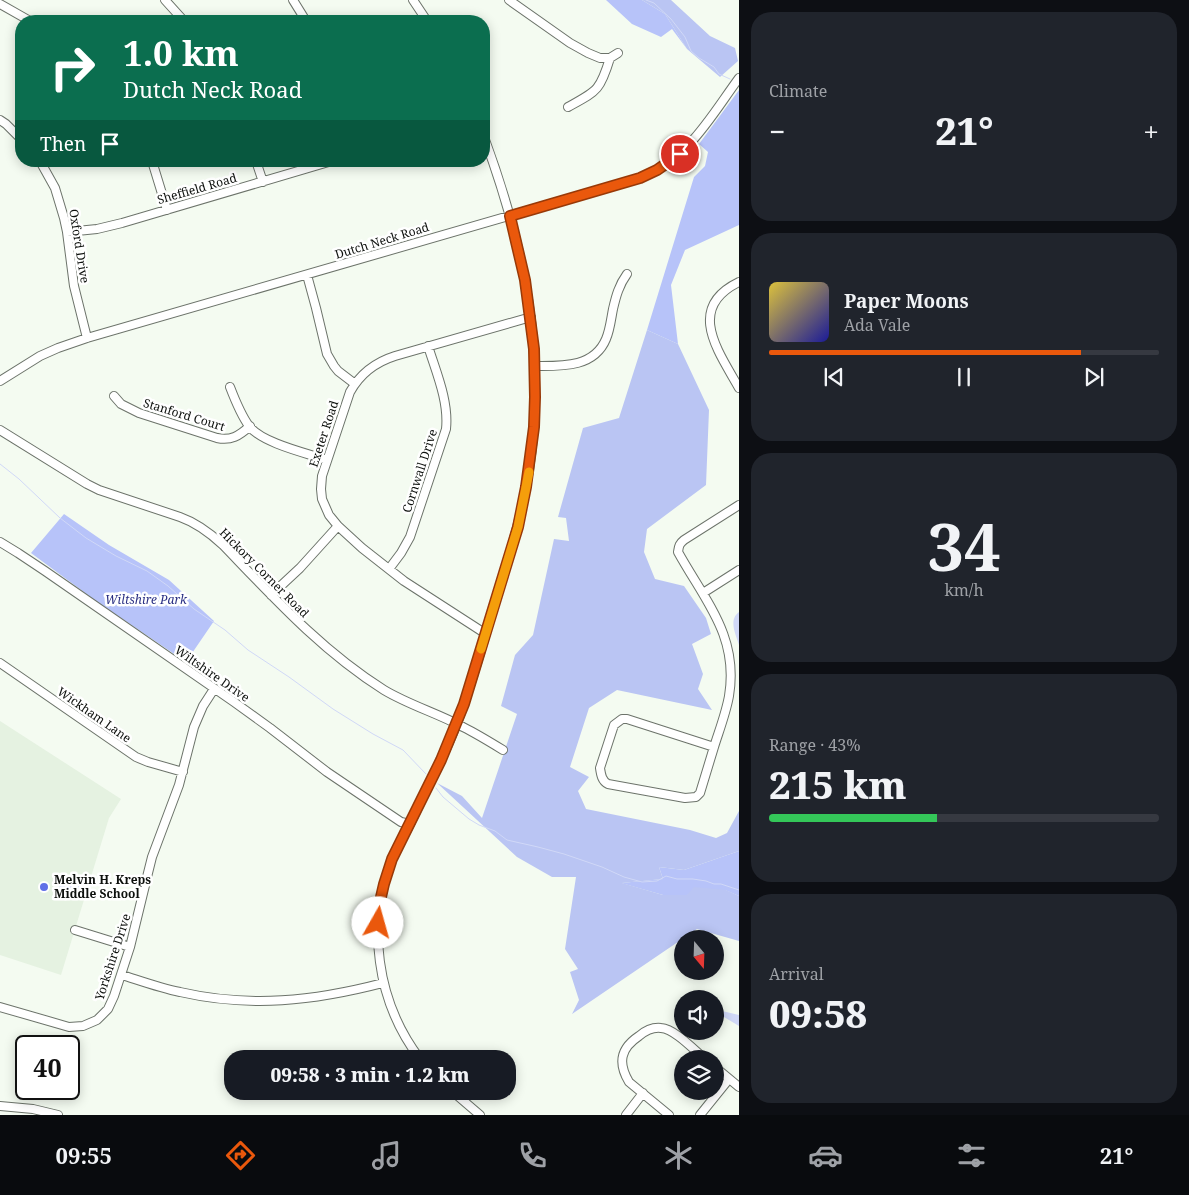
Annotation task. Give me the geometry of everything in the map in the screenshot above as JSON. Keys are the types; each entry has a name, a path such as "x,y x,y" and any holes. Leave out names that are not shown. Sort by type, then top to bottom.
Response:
{"street":[{"path":"165,0 179,15"},
{"path":"293,0 302,15"},
{"path":"413,0 423,15"},
{"path":"509,0 581,50 600,58 610,58 618,53"},
{"path":"1,2 21,15"},
{"path":"568,107 598,88 604,78 610,58"},
{"name":"Dutch Neck Road","path":"0,381 40,356 87,338 630,182 657,170 674,159 686,148 739,78"},
{"path":"0,120 15,133"},
{"path":"414,1050 404,1036 383,983 378,953 378,923 381,897 396,849 441,760 464,704 518,527 526,487 533,434 535,366 531,317 525,280 510,216 490,154"},
{"name":"Oxford Drive","path":"43,167 54,188 64,218 74,286 87,338"},
{"path":"154,167 167,210"},
{"path":"258,167 263,182"},
{"name":"Sheffield Road","path":"67,232 85,231 109,226 312,167"},
{"path":"535,366 572,365 585,361 597,353 606,342 616,294 628,274"},
{"path":"307,275 327,354 338,371 355,384"},
{"path":"739,282 720,295 712,306 710,327 714,343 739,388"},
{"name":"Exeter Road","path":"486,634 404,581 338,526 329,515 322,499 322,476 347,399 355,384 365,372 380,361 395,356 531,317"},
{"name":"Cornwall Drive","path":"389,570 410,537 446,429 445,403 428,346"},
{"path":"230,387 235,400 250,426 257,434 270,441 327,460"},
{"name":"Stanford Court","path":"114,396 121,404 139,413 217,438 236,437 250,426"},
{"name":"Hickory Corner Road","path":"0,430 99,490 189,520 199,526 223,545 298,622 329,650 384,690 456,724 503,750"},
{"path":"714,747 622,719 614,725 600,768 601,774 608,784 685,798 696,797 700,793 714,747 729,696 732,672 730,652 722,627 711,604 678,552 680,544 739,505"},
{"path":"271,595 300,568 338,526"},
{"name":"Wiltshire Drive","path":"0,544 18,553 45,571 270,728 340,781 401,822 410,824"},
{"path":"703,593 739,570"},
{"name":"Wickham Lane","path":"0,662 136,757 183,772"},
{"name":"Yorkshire Drive","path":"0,1007 69,1027 83,1026 97,1020 108,1009 122,975 152,857 177,792 196,720 214,689"},
{"path":"75,930 130,947"},
{"path":"122,975 179,992 215,998 264,1001 307,999 383,983"},
{"path":"669,1115 629,1082 622,1066 625,1049 641,1034 659,1027 674,1033 694,1050"},
{"path":"724,1075 739,1087"},
{"path":"700,1115 729,1079"},
{"path":"626,1115 643,1093"},
{"path":"462,1100 480,1115"},
{"path":"0,1106 58,1115"}],"shaded area":[{"path":"642,0 671,0 710,36 735,48 738,61 720,77 687,49 665,14"},
{"path":"647,330 678,344 709,410 706,485 647,529 644,552 655,579 684,586 706,618 711,634 692,644 703,674 698,689 712,710 617,690 589,708 570,767 589,777 578,791 586,809 690,830 716,838 727,833 739,811 739,851 684,870 659,867 663,879 622,883 663,895 687,895 694,887 726,890 739,896 739,941 724,937 724,930 674,930 674,945 572,1014 579,1000 570,972 578,969 565,949 576,877 552,877 517,857 437,783 462,796 482,818 517,714 501,706 515,655 533,635 554,539 569,541 566,518 558,517 583,428 619,418"},
{"path":"739,612 739,645 733,623"},
{"name":"Melvin H. Kreps Middle School","path":"0,721 121,799 109,818 61,975 0,955"},
{"path":"724,1011 739,1015 739,1026 724,1017"}],"green space":[{"path":"606,0 642,0 665,14 687,49 672,29 661,37 632,24"},
{"path":"739,90 739,225 685,250 671,285 678,344 647,330 694,177 705,166 708,152 699,144"},
{"name":"Wiltshire Park","path":"64,514 109,545 169,580 214,621 186,662 96,601 31,553"},
{"path":"739,851 739,896 725,890 687,895 663,895 621,883 663,879 659,867 684,870"},
{"path":"63,876 82,882 78,894 59,888"}],"waterway":[{"path":"646,0 654,3 671,19 685,37 691,51 714,67 719,74 730,79"},
{"path":"0,464 19,479 60,518 86,538 116,556 147,571 168,586 194,609 225,630 248,650 333,709 403,750 426,774"},
{"path":"436,788 443,797 469,819 495,831 507,840 564,854 642,882 657,881 666,876 677,879 706,881 739,890"}],"slow traffic":[{"path":"481,649 518,527 529,472"}],"place":[{"name":"Melvin H. Kreps Middle School","path":"44,887"}],"route":[{"path":"378,923 381,897 392,859 441,760 464,704 518,527 530,468 534,427 534,349 525,280 510,216 630,182 666,165 680,154"}]}
